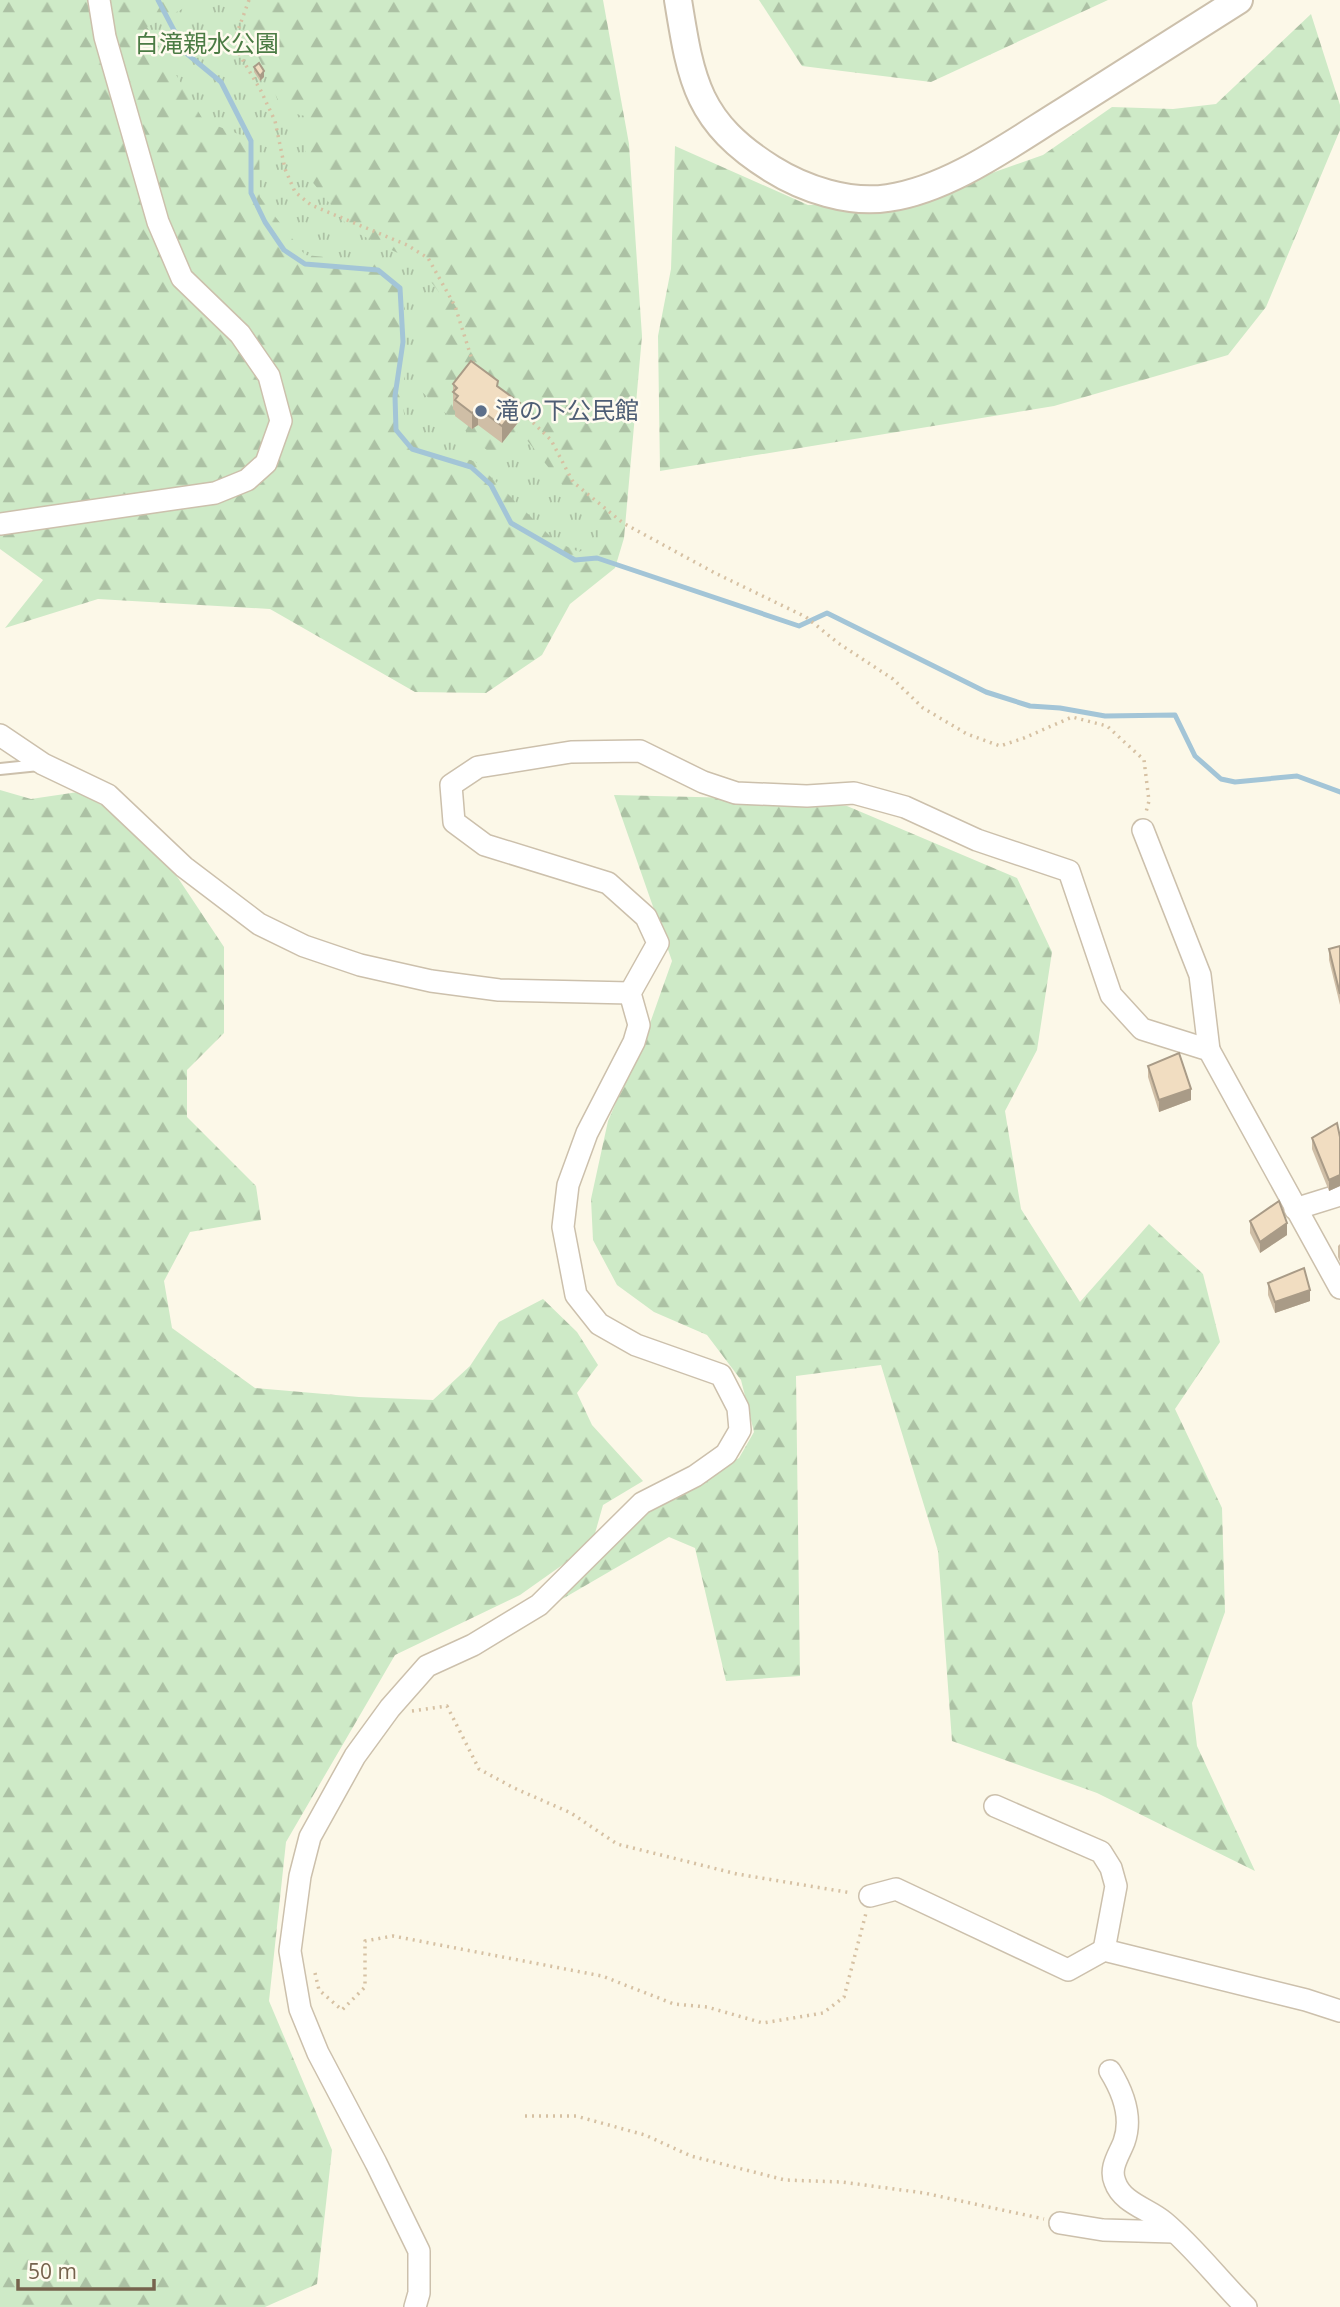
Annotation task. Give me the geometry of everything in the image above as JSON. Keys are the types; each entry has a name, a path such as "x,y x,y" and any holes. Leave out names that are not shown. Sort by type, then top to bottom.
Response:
{"street":[{"path":"0,524 215,493 247,480 266,463 281,421 269,376 240,334 182,278 163,233 105,37 99,0"},
{"path":"678,0 688,60 696,86 721,128 751,155 780,174 816,190 852,198 888,198 931,185 981,163 1239,0"},
{"path":"0,735 43,764 108,795 184,867 260,924 304,946 360,965 431,981 499,990 630,993"},
{"path":"415,2307 419,2293 419,2251 376,2162 318,2053 300,2009 290,1951 300,1876 310,1837 355,1756 390,1708 427,1666 473,1645 540,1605 642,1503 695,1475 726,1454 740,1430 738,1408 721,1375 636,1345 599,1324 576,1294 563,1227 568,1185 587,1133 634,1042 639,1025 630,993 658,943 646,917 608,883 485,845 454,822 451,785 478,767 572,752 640,751 703,782 736,793 807,796 854,793 905,807 977,840 1069,871 1111,995 1142,1029 1209,1050"},
{"path":"1143,830 1200,975 1209,1050 1340,1288"},
{"path":"1295,1209 1340,1195"},
{"path":"995,1806 1101,1852 1111,1868 1116,1886 1104,1950"},
{"path":"870,1896 896,1889 1068,1970 1104,1950 1306,2000 1340,2011"},
{"path":"1110,2071 1120,2088 1128,2117 1125,2139 1113,2169 1113,2180 1118,2190 1130,2201 1163,2221 1246,2307"},
{"path":"1060,2223 1103,2230 1174,2232"}],"lane":[{"path":"0,769 43,764"}],"path":[{"path":"249,0 237,33 238,52 275,121 285,169 295,192 311,205 407,245 428,258 455,306 475,368"},
{"path":"517,407 551,440 573,482 623,523 715,573 806,617 838,643 893,679 923,708 967,734 1000,746 1072,717 1107,726 1144,760 1149,801 1143,830"},
{"path":"314,1966 319,1990 342,2010 365,1987 365,1941 393,1936 602,1976 674,2004 707,2007 763,2023 822,2013 844,1997 870,1896 737,1874 617,1844 571,1813 479,1769 447,1706 403,1712 390,1708"},
{"path":"525,2116 576,2116 645,2135 691,2156 785,2180 842,2182 924,2193 1060,2223"}],"green space":[{"path":"0,0 603,0 629,144 642,336 624,538 615,568 570,604 542,655 486,693 415,692 270,609 98,599 5,628 43,580 0,549"},
{"name":"白滝親水公園","path":"200,0 245,0 252,16 247,32 283,111 305,116 306,174 351,230 416,262 438,291 444,315 421,319 422,392 499,461 519,430 578,505 601,521 598,541 579,552 555,541 476,462 426,446 406,427 402,400 406,359 403,282 376,262 305,255 260,197 259,142 204,121 147,27"},
{"path":"759,0 1108,0 931,82 802,66"},
{"path":"1311,14 1340,105 1340,130 1266,307 1228,355 1054,406 660,471 658,336 671,269 675,146 808,205 913,201 1043,155 1112,107 1173,109 1216,104"},
{"path":"0,790 31,799 78,792 122,816 178,878 224,947 224,1033 187,1070 187,1117 256,1186 261,1220 190,1232 164,1281 172,1328 255,1388 433,1400 470,1366 499,1322 543,1299 577,1332 598,1365 577,1393 592,1425 643,1481 603,1505 592,1544 520,1595 395,1655 286,1842 269,2001 332,2150 317,2284 265,2307 0,2307"},
{"path":"614,795 737,798 847,806 1017,878 1052,952 1037,1050 1005,1111 1021,1209 1080,1302 1149,1224 1203,1274 1220,1342 1175,1409 1222,1508 1225,1612 1192,1703 1197,1746 1255,1871 1097,1793 952,1741 938,1551 881,1365 796,1376 800,1676 726,1681 695,1548 669,1537 497,1637 644,1510 739,1458 754,1432 741,1380 707,1335 654,1312 617,1285 593,1240 591,1199 608,1121 649,1026 672,961"}],"building":[{"path":"259,63 264,71 260,76 254,67"},
{"path":"471,361 498,381 497,386 520,403 502,426 478,408 472,413 455,400 458,396 453,392 457,388 453,384"},
{"path":"1340,946 1340,994 1329,949"},
{"path":"1179,1053 1191,1089 1159,1100 1148,1066"},
{"path":"1337,1123 1340,1137 1340,1175 1329,1180 1312,1138"},
{"path":"1279,1201 1287,1223 1260,1242 1250,1221"},
{"path":"1304,1268 1310,1290 1275,1302 1268,1283"}],"waterway":[{"path":"158,0 186,53 221,82 251,141 251,193 265,222 284,250 305,264 378,270 400,288 403,342 395,396 396,430 412,449 471,467 491,485 511,523 575,560 597,558 799,626 827,613 986,692 1030,706 1105,716 1175,715 1195,756 1221,779 1235,782 1297,776 1340,792"}],"place":[{"name":"滝の下公民館","path":"481,411"}]}
